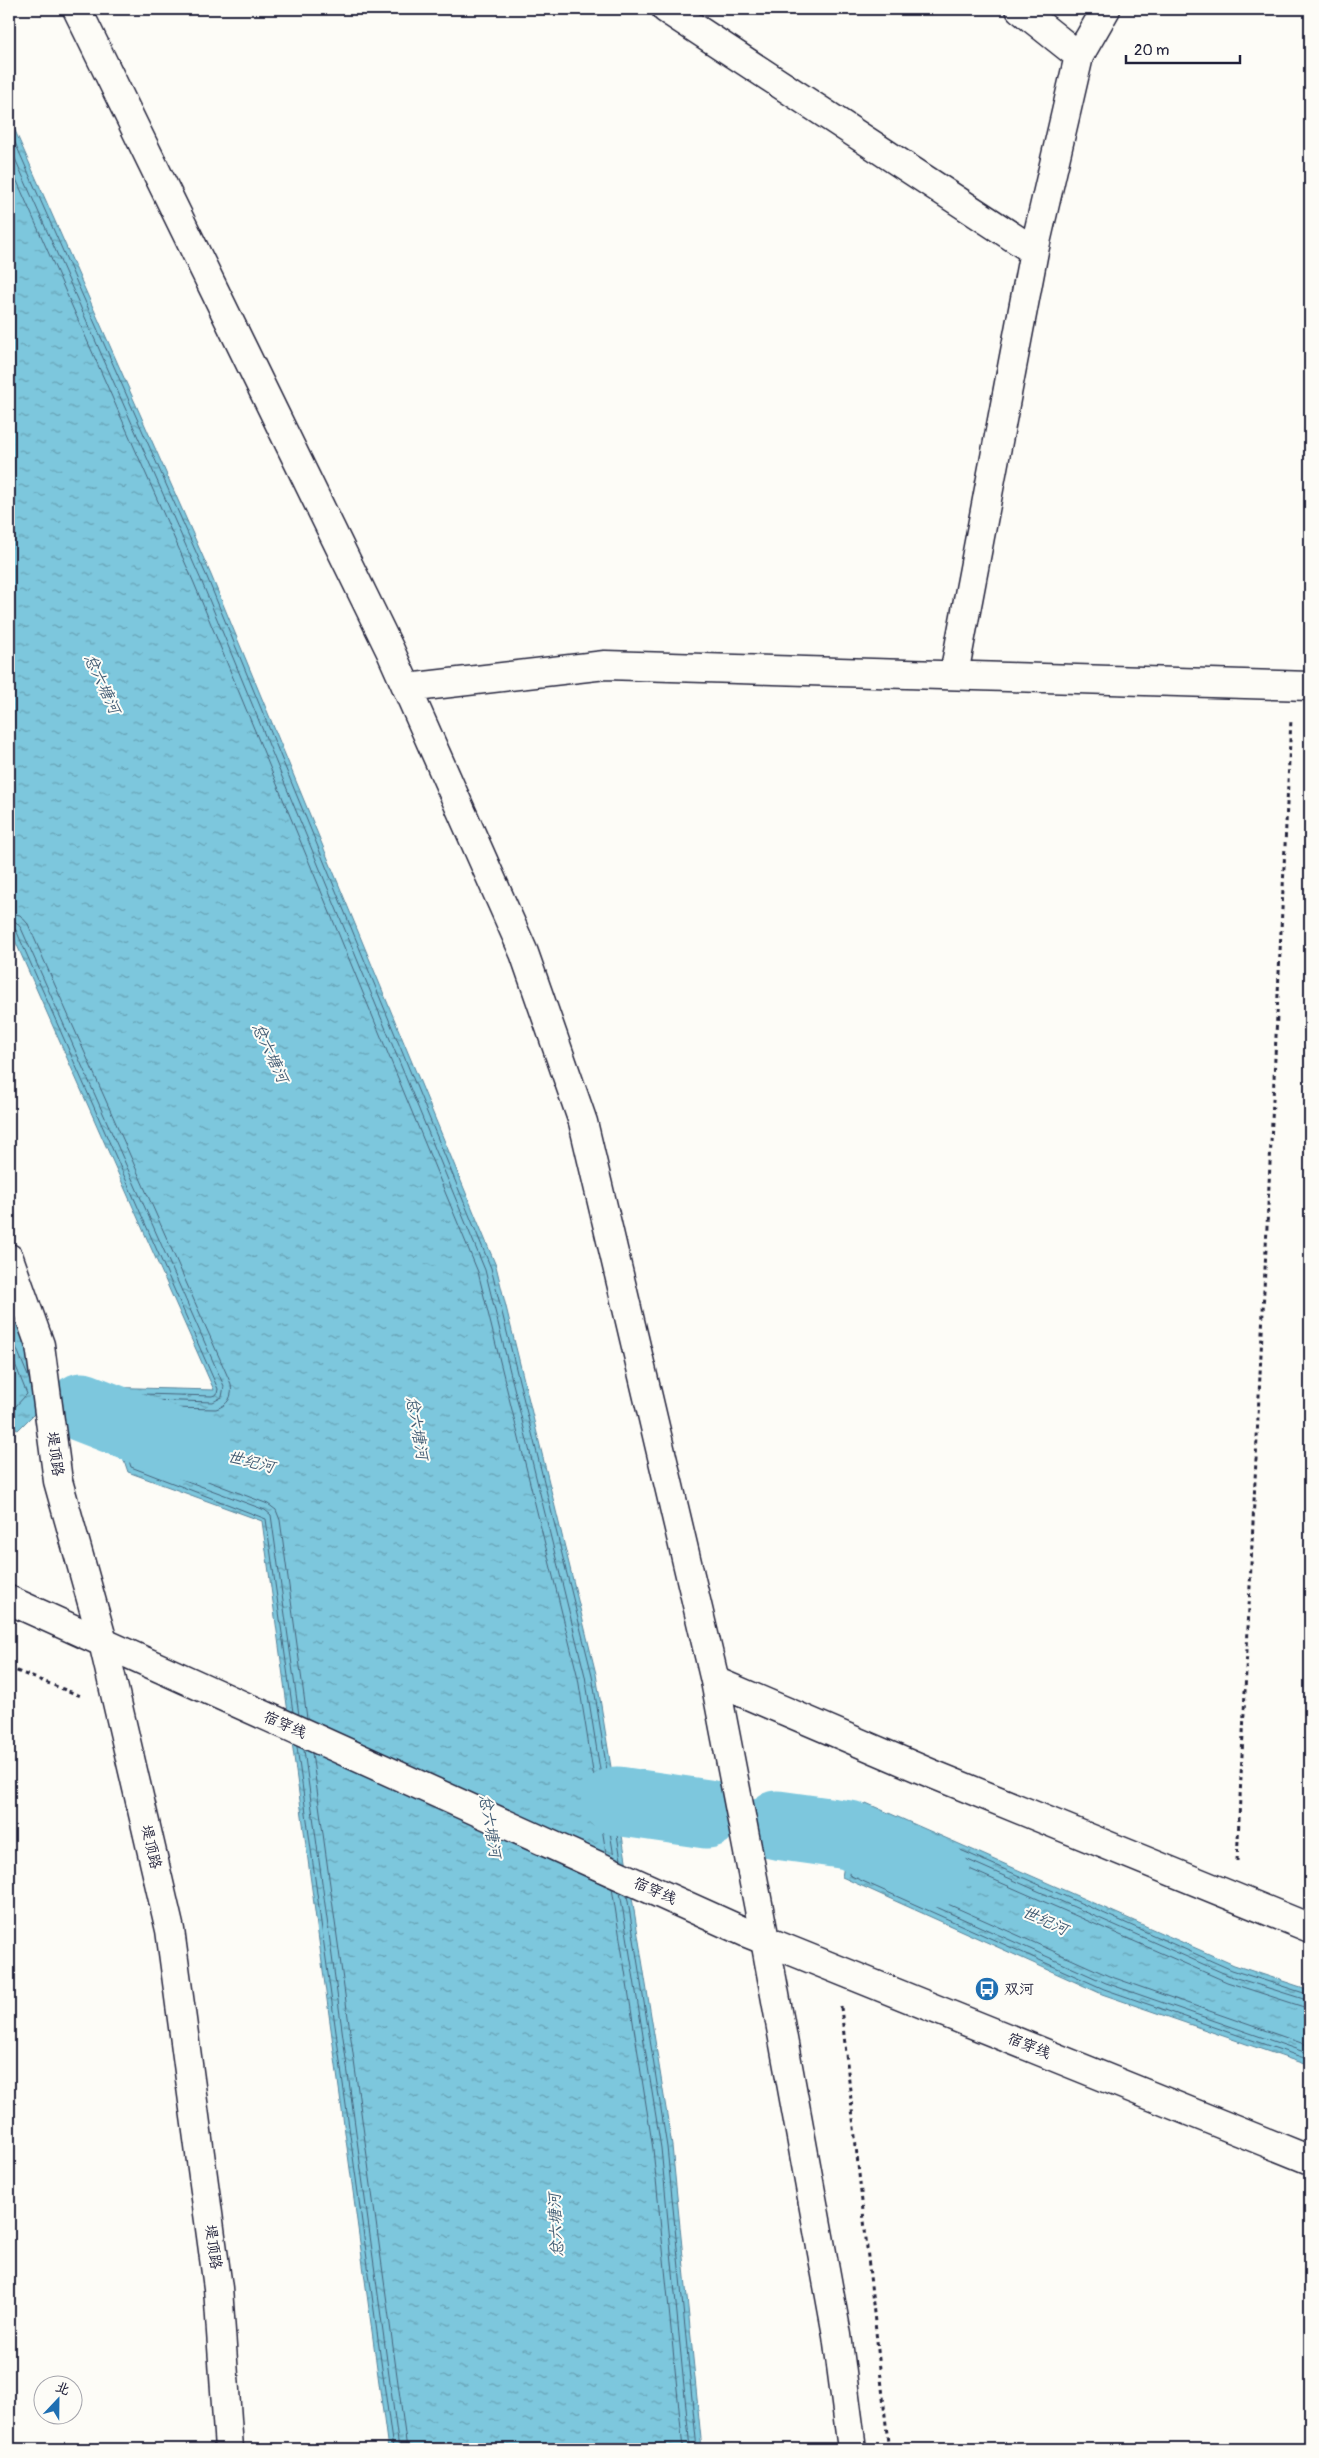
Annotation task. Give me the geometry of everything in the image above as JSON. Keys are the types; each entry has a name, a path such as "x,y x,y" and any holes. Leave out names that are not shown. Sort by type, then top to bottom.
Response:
{"street":[{"path":"77,9 407,688 524,953 584,1122 715,1680 756,1936 837,2335 852,2449"},
{"path":"666,9 1034,251"},
{"path":"1020,9 1079,56"},
{"path":"954,674 1034,251 1079,56 1106,9"},
{"path":"407,688 605,665 954,674 1302,686"},
{"name":"堤顶路","path":"9,1258 40,1345 58,1481 103,1642 170,1930 218,2288 229,2449"},
{"name":"宿穿线","path":"9,1600 756,1936 1310,2160"},
{"path":"715,1680 930,1773 1310,1928"}],"path":[{"path":"1235,1898 1302,686"},
{"path":"9,1668 119,1710"},
{"path":"837,1969 887,2420 888,2449"}],"water":[{"name":"总六塘河","path":"9,117 211,575 496,1266 596,1674 672,2146 702,2449 388,2449 262,1521 128,1472 99,1387 214,1390 9,927"},
{"path":"9,1318 18,1322 49,1399 18,1430 9,1426"},
{"path":"866,1803 1234,1965 1310,1990 1310,2066 1102,1994 842,1877 849,1835"}],"waterway":[{"name":"世纪河","path":"82,1407 172,1442 198,1448"},
{"path":"617,1801 707,1814"},
{"name":"世纪河","path":"777,1825 849,1835 935,1873"}],"place":[{"name":"双河","path":"987,1989"}]}
